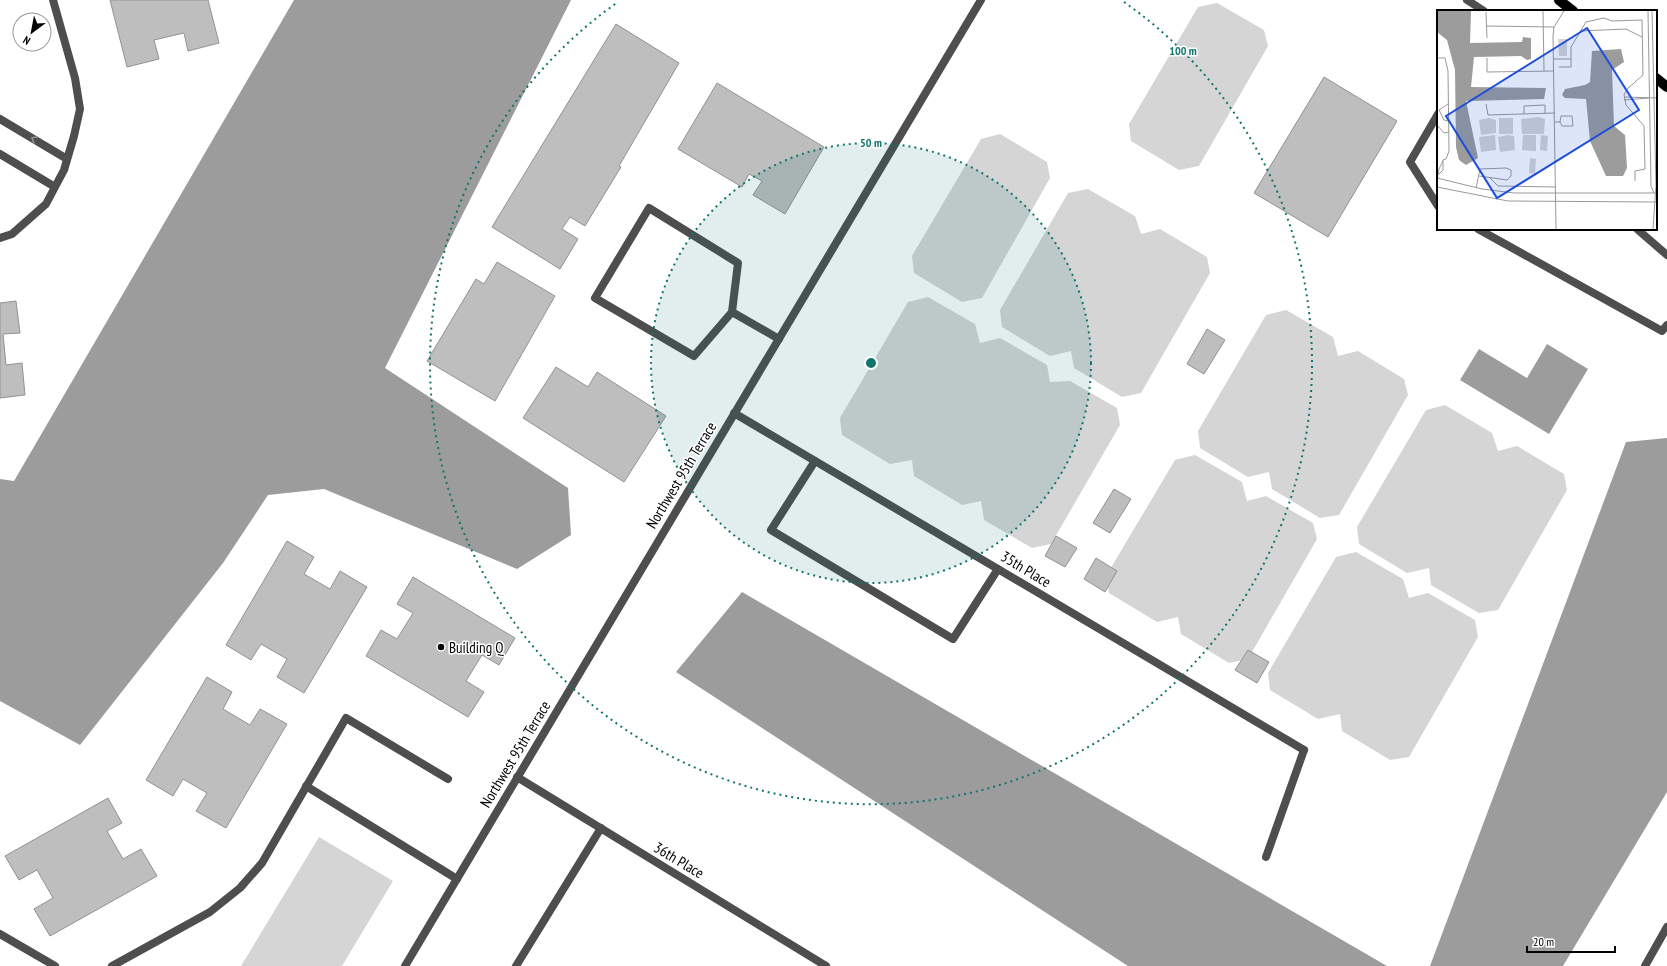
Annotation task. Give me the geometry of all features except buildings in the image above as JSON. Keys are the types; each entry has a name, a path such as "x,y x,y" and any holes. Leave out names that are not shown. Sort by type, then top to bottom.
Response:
{"main road":[{"path":"1559,0 1572,10"},
{"path":"1657,79 1667,87"}],"street":[{"path":"0,238 12,234 46,204 64,170 74,136 80,109 75,78 53,0"},
{"name":"Northwest 95th Terrace","path":"405,966 981,0"},
{"path":"1467,0 1482,10"},
{"path":"1437,116 1410,162 1437,204"},
{"path":"0,119 67,159"},
{"path":"0,154 55,187"},
{"path":"649,208 738,263 732,312 694,356 595,298 649,208"},
{"path":"1480,230 1662,331 1667,325"},
{"path":"1638,230 1667,254"},
{"path":"732,312 779,339"},
{"name":"35th Place","path":"734,413 1304,750 1266,857"},
{"path":"815,460 771,530 953,639 998,569"},
{"path":"112,966 210,912 240,888 262,863 346,718 448,779"},
{"name":"36th Place","path":"517,777 826,966"},
{"path":"306,786 457,879"},
{"path":"516,966 601,828"},
{"path":"1645,966 1667,927"},
{"path":"0,934 55,966"}],"shaded area":[{"path":"294,0 571,0 385,368 568,488 571,535 517,569 324,489 268,495 223,563 80,745 0,701 0,479 14,481"},
{"path":"1217,3 1264,30 1268,46 1199,166 1179,170 1131,141 1129,124 1198,7"},
{"path":"1000,134 1047,162 1050,178 982,298 962,302 914,273 912,256 981,139"},
{"path":"1088,189 1135,216 1141,234 1160,229 1207,257 1210,273 1141,393 1122,397 1074,368 1071,351 1050,356 1002,327 1000,310 1068,193"},
{"path":"928,297 975,324 980,343 1000,338 1047,365 1050,382 1070,381 1117,408 1120,425 1051,544 1032,548 984,520 981,501 962,505 914,476 912,460 890,464 842,435 840,418 908,302"},
{"path":"1286,310 1333,337 1338,356 1358,351 1404,379 1408,395 1339,515 1320,518 1272,489 1269,472 1248,477 1200,448 1198,431 1266,315"},
{"path":"1547,344 1588,369 1549,434 1460,380 1479,349 1527,378"},
{"path":"1445,405 1492,433 1498,451 1517,446 1564,474 1567,490 1498,610 1479,613 1431,585 1429,568 1407,573 1359,544 1357,527 1426,410"},
{"path":"1667,438 1667,792 1563,966 1430,966 1626,442"},
{"path":"1195,455 1242,482 1247,501 1266,496 1313,523 1317,539 1248,659 1229,663 1181,634 1178,617 1157,622 1109,593 1106,576 1175,460"},
{"path":"1356,552 1403,579 1409,598 1428,593 1475,620 1478,637 1409,757 1390,760 1342,731 1340,714 1318,719 1270,690 1268,673 1336,557"},
{"path":"742,592 1387,966 1128,966 676,672"},
{"path":"319,837 393,881 342,966 241,966"}],"place":[{"name":"Building Q","path":"441,647"}]}
